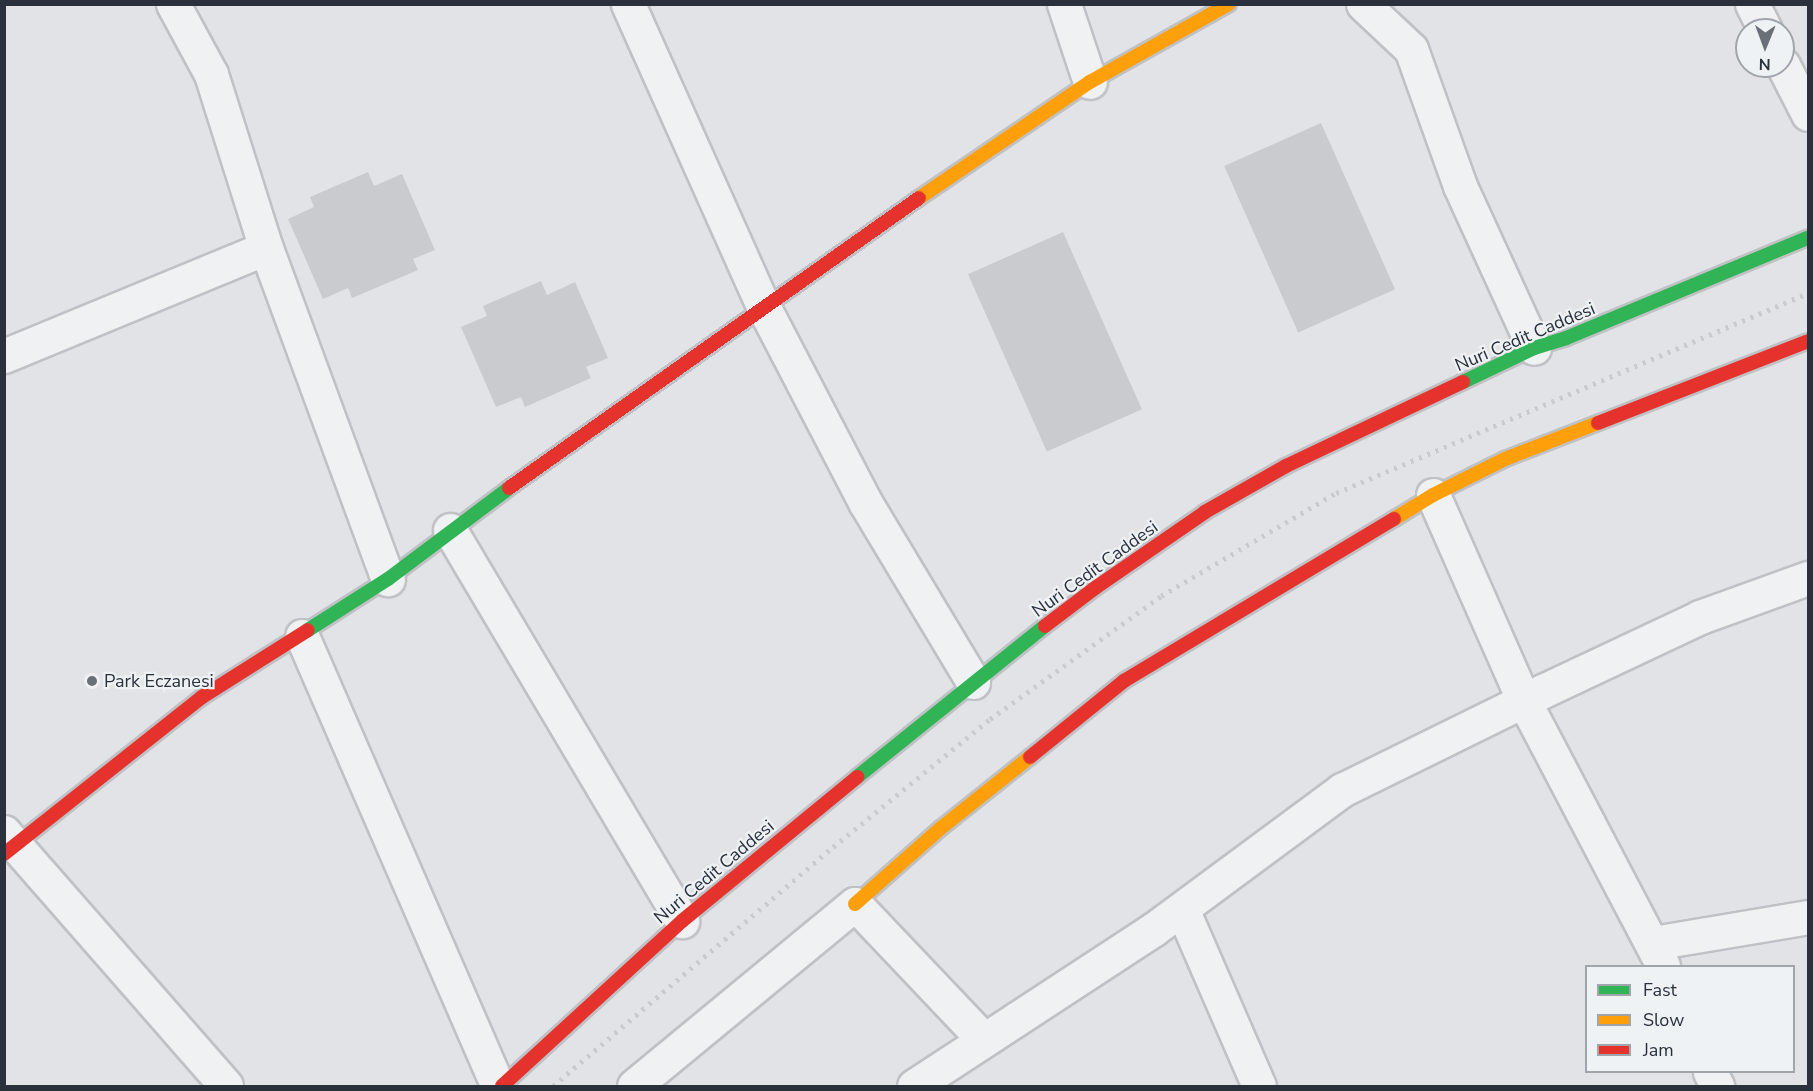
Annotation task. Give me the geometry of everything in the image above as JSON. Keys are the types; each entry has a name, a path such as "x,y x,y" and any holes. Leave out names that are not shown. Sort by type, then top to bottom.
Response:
{"street":[{"path":"173,4 211,74 266,248 388,579"},
{"path":"628,4 763,306 864,502 973,682"},
{"path":"1064,4 1090,81"},
{"path":"226,1086 8,845 202,697 302,636 388,579 450,530 986,150 1090,81 1229,4"},
{"path":"1363,4 1411,49 1460,186 1534,348"},
{"path":"1752,4 1759,18"},
{"path":"1790,78 1809,114"},
{"name":"Nuri Cedit Caddesi","path":"502,1086 682,921 973,682 1095,588 1205,512 1286,466 1534,348 1566,338 1809,238"},
{"path":"4,356 266,248"},
{"path":"634,1086 855,904 941,828 1124,681 1433,495 1506,459 1809,341"},
{"path":"1433,495 1524,701 1658,955 1809,917"},
{"path":"450,530 682,921"},
{"path":"914,1086 1182,909 1342,790 1700,617 1809,578"},
{"path":"302,636 498,1086"},
{"path":"855,904 984,1040"},
{"path":"1182,909 1259,1086"}],"building":[{"path":"1321,123 1395,289 1298,332 1224,166"},
{"path":"368,172 374,186 402,174 435,250 413,259 418,270 352,298 348,288 323,299 288,219 314,207 310,197"},
{"path":"1063,232 1142,409 1047,452 968,274"},
{"path":"541,281 547,295 575,282 608,358 586,367 591,378 525,407 521,397 496,407 461,327 487,316 483,306"}],"railway":[{"path":"553,1086 833,847 990,719 1161,596 1336,493 1808,293"}],"traffic: fast":[{"path":"1463,382 1534,348 1566,338 1808,238"},
{"path":"308,630 388,579 509,488"},
{"path":"857,777 1045,626"}],"traffic: slow":[{"path":"919,198 1090,82 1229,4"},
{"path":"1394,519 1433,495 1505,459 1598,423"},
{"path":"855,904 941,828 1030,757"}],"traffic: jam":[{"path":"509,488 919,198"},
{"path":"1598,423 1808,341"},
{"path":"1045,626 1095,588 1205,512 1286,466 1463,382"},
{"path":"1030,757 1124,681 1394,519"},
{"path":"4,854 202,697 308,630"},
{"path":"502,1086 682,921 857,777"}],"place":[{"name":"Park Eczanesi","path":"92,681"}]}
